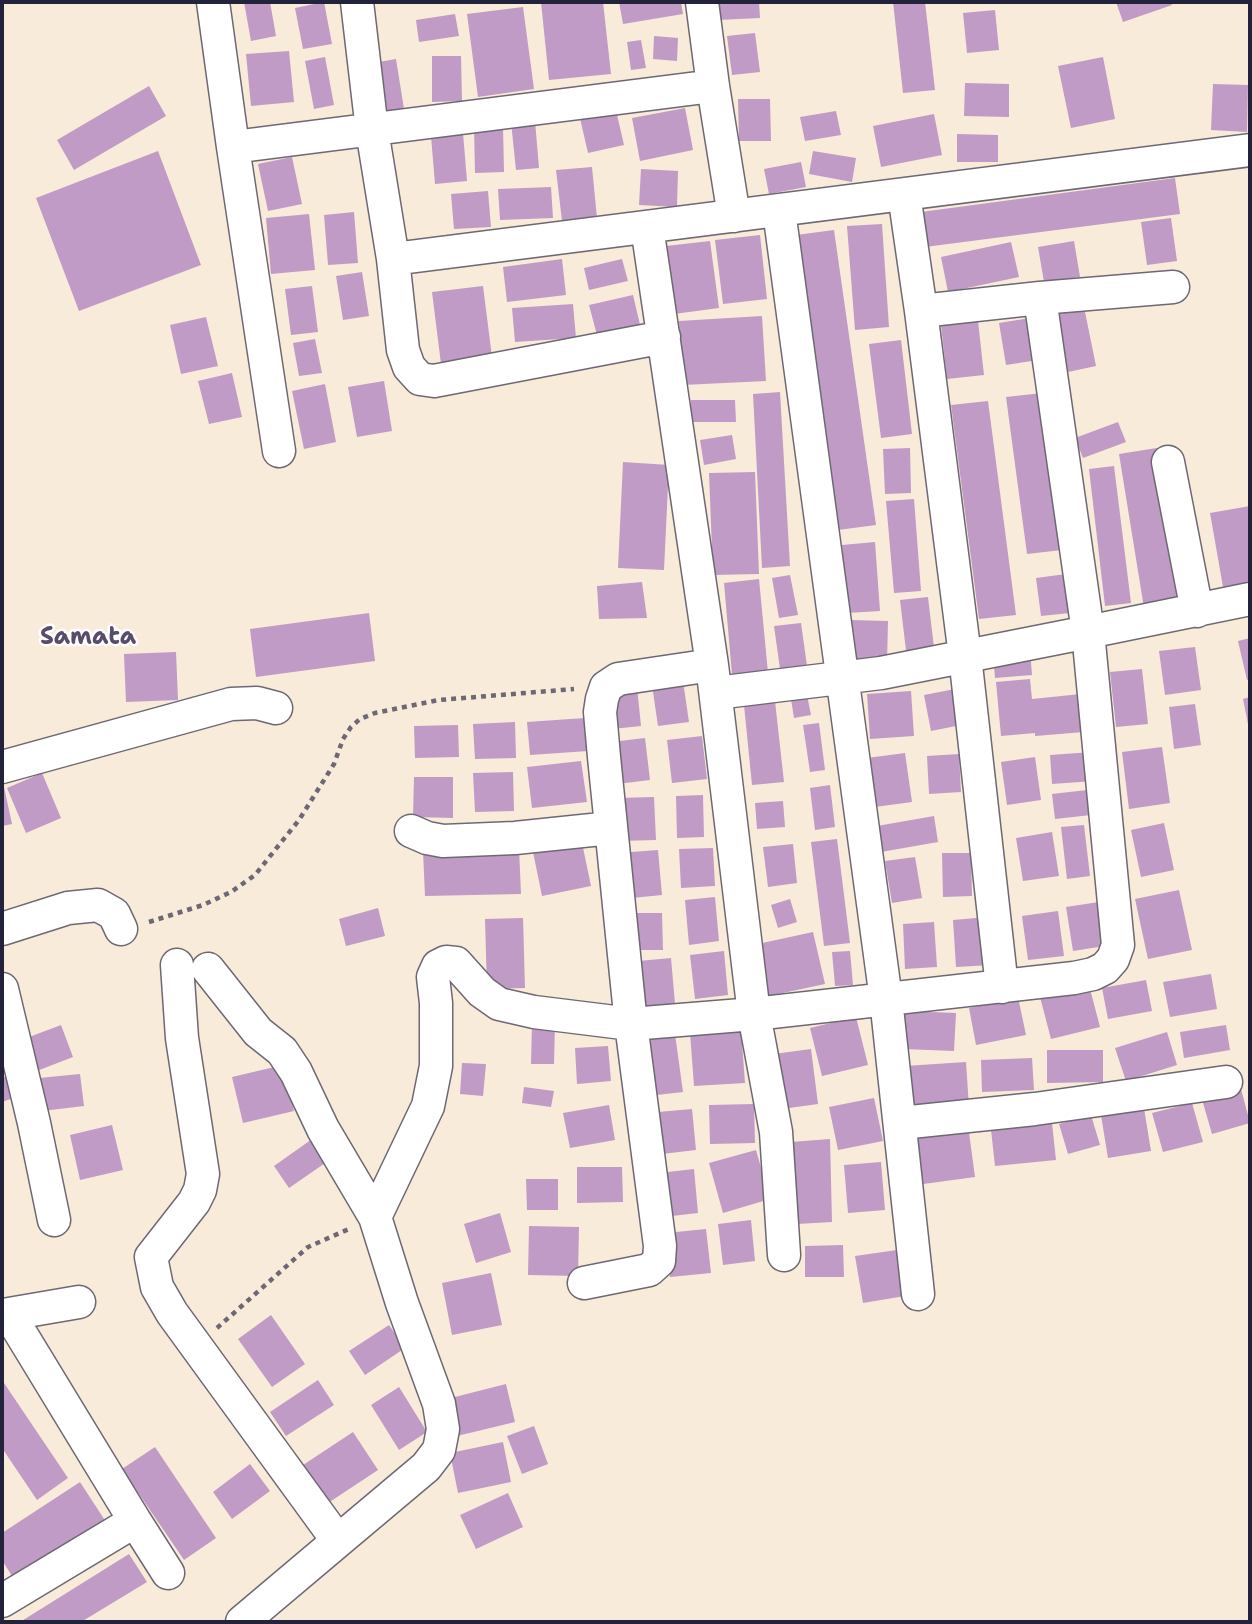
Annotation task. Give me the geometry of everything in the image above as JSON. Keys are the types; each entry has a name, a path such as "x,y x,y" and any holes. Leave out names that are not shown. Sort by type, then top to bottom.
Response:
{"street":[{"path":"213,2 279,451"},
{"path":"357,2 403,350 409,367 420,379 434,381 664,337"},
{"path":"702,2 734,216"},
{"path":"233,147 713,86"},
{"path":"393,259 1250,150"},
{"path":"904,194 965,656 1002,987"},
{"path":"779,211 886,999 918,1294"},
{"path":"647,227 714,679 754,1014 776,1132 784,1255"},
{"path":"921,311 1173,287"},
{"path":"375,1217 428,1105 436,1066 436,1003 433,977 438,967 446,962 456,963 482,992 499,1004 534,1012 631,1024 754,1014 1002,987 1093,974 1105,968 1113,959 1118,945 1088,632 1040,299"},
{"path":"1168,462 1197,611"},
{"path":"584,1283 649,1270 659,1261 660,1246 631,1024 611,828 600,712 606,687 618,678 841,677 881,673 1250,599"},
{"path":"2,767 231,704 257,703 276,708"},
{"path":"411,831 443,841 514,838 611,828"},
{"path":"2,929 68,908 98,905 114,914 121,929"},
{"path":"177,965 182,1038 202,1174 200,1190 194,1202 151,1257 157,1287 172,1313 338,1541"},
{"path":"208,969 258,1032 282,1051 296,1072 323,1129 375,1217 402,1303 439,1404 443,1429 439,1450 426,1467 242,1622"},
{"path":"2,989 54,1220"},
{"path":"901,1123 1035,1109 1226,1082"},
{"path":"79,1302 5,1315 169,1573"},
{"path":"2,1601 135,1521"}],"path":[{"path":"121,929 203,905 231,892 255,875 299,820 334,764 343,739 360,719 375,713 439,700 606,687"},
{"path":"196,1346 308,1247 375,1217"}],"building":[{"path":"244,2 270,2 276,36 251,41"},
{"path":"324,2 332,44 303,49 295,8"},
{"path":"541,2 603,2 611,74 549,80"},
{"path":"619,2 681,2 683,14 623,24"},
{"path":"718,2 759,2 760,18 718,20"},
{"path":"893,2 925,2 935,90 903,93"},
{"path":"1116,2 1171,2 1172,5 1123,22"},
{"path":"523,7 534,89 478,97 467,14"},
{"path":"995,10 999,50 967,53 963,13"},
{"path":"455,14 459,36 419,42 416,20"},
{"path":"755,33 760,72 732,75 727,36"},
{"path":"654,36 678,38 677,61 653,59"},
{"path":"641,40 646,68 631,70 627,42"},
{"path":"289,51 294,102 251,106 246,54"},
{"path":"432,56 461,56 462,101 432,102"},
{"path":"325,57 334,105 314,109 305,61"},
{"path":"1103,57 1115,119 1071,128 1058,66"},
{"path":"396,59 404,109 382,112 373,63"},
{"path":"965,83 1009,84 1009,117 964,116"},
{"path":"1213,84 1248,85 1247,132 1211,130"},
{"path":"149,86 166,116 74,170 57,140"},
{"path":"738,99 770,99 771,141 739,141"},
{"path":"615,106 624,145 588,153 579,114"},
{"path":"685,108 693,150 640,161 632,118"},
{"path":"836,111 841,135 805,141 800,117"},
{"path":"934,114 942,155 881,167 873,126"},
{"path":"535,121 539,168 516,170 511,122"},
{"path":"503,126 504,172 475,173 474,127"},
{"path":"463,133 467,181 435,184 431,136"},
{"path":"957,134 998,135 998,162 957,162"},
{"path":"158,151 201,265 79,311 36,198"},
{"path":"813,151 856,158 852,182 809,174"},
{"path":"292,157 302,204 268,211 258,164"},
{"path":"801,162 806,187 769,194 764,169"},
{"path":"592,167 597,218 562,221 556,170"},
{"path":"641,169 678,171 677,207 639,205"},
{"path":"1175,178 1180,214 925,247 921,212"},
{"path":"551,187 553,218 500,220 498,189"},
{"path":"488,191 491,227 454,229 451,194"},
{"path":"354,212 358,263 328,265 324,215"},
{"path":"309,214 315,270 271,274 266,218"},
{"path":"1171,218 1177,261 1147,265 1141,222"},
{"path":"882,224 889,327 855,330 847,226"},
{"path":"834,230 876,525 838,530 796,235"},
{"path":"760,235 767,299 723,304 715,240"},
{"path":"710,241 719,308 674,314 666,246"},
{"path":"1074,241 1080,277 1044,282 1038,247"},
{"path":"1011,242 1019,277 948,292 941,257"},
{"path":"562,259 566,295 507,302 503,267"},
{"path":"622,259 628,281 589,290 584,268"},
{"path":"362,272 369,316 343,320 336,276"},
{"path":"312,286 318,332 291,335 285,289"},
{"path":"483,286 492,357 441,364 432,292"},
{"path":"633,295 641,329 598,339 589,305"},
{"path":"573,304 576,338 515,342 512,308"},
{"path":"1084,307 1096,366 1068,372 1056,313"},
{"path":"762,316 766,381 683,385 679,321"},
{"path":"206,317 218,366 181,374 170,325"},
{"path":"1030,318 1038,360 1006,365 999,323"},
{"path":"978,321 984,375 947,379 941,325"},
{"path":"315,339 322,373 299,376 293,343"},
{"path":"901,340 912,434 881,438 869,344"},
{"path":"232,373 242,417 209,424 198,381"},
{"path":"384,381 392,431 357,437 348,387"},
{"path":"325,384 336,442 304,449 292,391"},
{"path":"780,392 790,566 762,568 753,394"},
{"path":"1042,393 1062,550 1027,554 1006,397"},
{"path":"691,400 735,400 736,422 691,422"},
{"path":"988,401 1016,615 979,619 951,405"},
{"path":"1118,422 1126,442 1083,458 1075,438"},
{"path":"732,435 736,459 704,465 700,440"},
{"path":"1163,447 1187,601 1144,608 1119,454"},
{"path":"910,448 911,493 885,494 883,449"},
{"path":"623,462 669,465 664,570 618,568"},
{"path":"1114,466 1131,603 1105,606 1089,469"},
{"path":"755,472 759,574 713,575 709,473"},
{"path":"914,499 921,591 894,593 886,501"},
{"path":"1250,506 1250,582 1223,587 1210,513"},
{"path":"875,542 880,611 847,613 842,545"},
{"path":"1066,574 1070,613 1041,616 1036,578"},
{"path":"790,575 798,615 779,618 772,578"},
{"path":"759,579 769,683 733,686 724,583"},
{"path":"642,582 647,618 599,619 597,586"},
{"path":"928,597 935,656 907,659 900,600"},
{"path":"369,613 375,661 256,677 250,629"},
{"path":"851,620 888,621 887,664 850,664"},
{"path":"801,623 808,673 781,676 774,626"},
{"path":"1250,638 1250,679 1247,680 1238,641"},
{"path":"1195,647 1201,690 1165,695 1159,651"},
{"path":"1030,650 1032,675 995,678 993,653"},
{"path":"176,652 178,700 126,702 124,654"},
{"path":"1142,669 1148,724 1116,727 1110,672"},
{"path":"1030,679 1032,699 1081,694 1084,732 1001,736 996,682"},
{"path":"683,681 689,722 658,726 652,685"},
{"path":"637,687 641,726 612,729 608,690"},
{"path":"955,689 961,725 931,731 924,695"},
{"path":"806,690 811,715 794,718 790,693"},
{"path":"911,691 914,736 870,739 867,694"},
{"path":"1250,697 1250,729 1249,729 1243,699"},
{"path":"775,701 784,782 752,785 744,705"},
{"path":"1195,704 1201,745 1174,749 1169,707"},
{"path":"585,718 588,751 530,755 527,722"},
{"path":"515,722 516,758 475,759 473,724"},
{"path":"819,723 825,770 810,772 803,725"},
{"path":"458,725 459,757 415,758 414,726"},
{"path":"702,736 707,779 672,783 667,740"},
{"path":"645,738 650,780 617,784 611,742"},
{"path":"1162,747 1170,803 1129,809 1122,752"},
{"path":"1092,752 1094,781 1052,784 1050,755"},
{"path":"905,753 912,802 875,807 867,758"},
{"path":"959,754 961,792 929,794 927,756"},
{"path":"1035,757 1041,800 1007,805 1001,762"},
{"path":"581,761 587,802 532,808 527,767"},
{"path":"513,772 514,811 475,812 473,773"},
{"path":"42,773 61,818 26,833 7,788"},
{"path":"414,777 453,777 453,818 413,817"},
{"path":"830,785 835,827 815,830 810,788"},
{"path":"2,787 12,824 2,826"},
{"path":"1087,790 1091,815 1055,819 1052,794"},
{"path":"703,795 704,837 677,838 676,796"},
{"path":"654,797 656,840 619,841 617,798"},
{"path":"783,801 785,827 757,829 755,803"},
{"path":"934,816 938,842 881,852 877,826"},
{"path":"1164,823 1174,870 1141,877 1131,830"},
{"path":"1084,825 1090,876 1067,879 1061,827"},
{"path":"1052,832 1059,876 1023,881 1016,838"},
{"path":"581,838 591,886 542,896 532,847"},
{"path":"837,839 850,943 824,946 811,842"},
{"path":"793,844 797,883 768,887 763,847"},
{"path":"519,848 521,894 425,896 423,851"},
{"path":"713,848 715,886 681,888 679,849"},
{"path":"658,850 662,895 622,899 618,853"},
{"path":"942,853 971,853 972,896 943,897"},
{"path":"915,857 922,898 892,903 885,861"},
{"path":"1179,890 1192,950 1148,959 1135,899"},
{"path":"715,897 719,941 689,945 685,900"},
{"path":"790,899 797,922 778,928 771,905"},
{"path":"1099,902 1105,946 1073,951 1066,907"},
{"path":"378,908 385,936 346,946 339,919"},
{"path":"1058,911 1064,956 1028,960 1022,916"},
{"path":"625,913 662,913 663,950 626,950"},
{"path":"988,917 991,965 956,967 953,920"},
{"path":"523,918 525,988 487,989 485,919"},
{"path":"934,922 937,967 905,969 903,924"},
{"path":"813,932 825,984 764,997 753,945"},
{"path":"724,951 728,995 695,999 690,955"},
{"path":"850,951 853,985 835,986 832,952"},
{"path":"671,958 675,1004 632,1008 628,962"},
{"path":"1211,974 1217,1009 1170,1017 1163,982"},
{"path":"1146,980 1152,1011 1108,1019 1102,988"},
{"path":"1089,985 1100,1027 1051,1039 1040,997"},
{"path":"1018,997 1026,1035 976,1045 969,1008"},
{"path":"904,1011 956,1013 954,1051 903,1049"},
{"path":"856,1017 868,1065 822,1076 810,1028"},
{"path":"532,1022 555,1022 554,1064 531,1064"},
{"path":"61,1025 73,1057 29,1074 16,1042"},
{"path":"1226,1025 1230,1050 1184,1058 1180,1032"},
{"path":"741,1029 745,1083 694,1086 690,1033"},
{"path":"1167,1032 1177,1065 1126,1081 1115,1048"},
{"path":"675,1034 683,1092 648,1096 640,1038"},
{"path":"608,1046 611,1081 577,1084 575,1048"},
{"path":"811,1049 818,1104 782,1109 774,1054"},
{"path":"1047,1050 1103,1050 1103,1082 1047,1083"},
{"path":"1032,1058 1034,1090 982,1092 981,1060"},
{"path":"966,1062 969,1107 908,1111 905,1066"},
{"path":"462,1063 486,1064 483,1096 460,1094"},
{"path":"283,1065 294,1111 243,1123 232,1077"},
{"path":"14,1073 22,1095 2,1102 2,1078"},
{"path":"80,1074 84,1106 42,1111 39,1078"},
{"path":"1240,1085 1250,1123 1212,1134 1201,1096"},
{"path":"524,1087 554,1091 551,1107 522,1103"},
{"path":"1142,1096 1151,1151 1108,1158 1099,1103"},
{"path":"874,1098 883,1141 838,1150 829,1107"},
{"path":"1192,1103 1203,1142 1163,1152 1152,1113"},
{"path":"754,1104 755,1143 710,1144 709,1105"},
{"path":"609,1105 615,1140 570,1148 563,1113"},
{"path":"692,1109 696,1150 662,1154 658,1112"},
{"path":"1051,1114 1056,1160 995,1166 990,1121"},
{"path":"1091,1115 1100,1145 1068,1154 1059,1124"},
{"path":"112,1125 123,1170 80,1180 70,1135"},
{"path":"968,1125 975,1177 916,1185 909,1132"},
{"path":"315,1137 331,1159 289,1188 274,1166"},
{"path":"830,1139 832,1222 797,1224 791,1142"},
{"path":"756,1150 770,1199 723,1213 709,1163"},
{"path":"881,1162 885,1210 848,1213 844,1165"},
{"path":"577,1167 622,1167 623,1202 577,1203"},
{"path":"694,1169 698,1213 663,1217 659,1173"},
{"path":"526,1179 558,1179 558,1210 527,1210"},
{"path":"500,1213 511,1252 476,1263 464,1224"},
{"path":"751,1220 755,1261 723,1265 718,1224"},
{"path":"529,1226 579,1227 578,1276 528,1275"},
{"path":"706,1229 711,1273 670,1277 666,1233"},
{"path":"843,1245 844,1277 805,1277 805,1246"},
{"path":"897,1250 905,1296 863,1303 855,1256"},
{"path":"491,1273 502,1325 452,1335 442,1283"},
{"path":"271,1315 305,1364 272,1387 238,1339"},
{"path":"389,1325 405,1348 365,1375 349,1351"},
{"path":"2,1380 68,1478 37,1500 2,1448"},
{"path":"318,1380 334,1405 286,1436 270,1412"},
{"path":"506,1384 515,1422 457,1436 447,1399"},
{"path":"399,1387 427,1432 399,1450 371,1405"},
{"path":"534,1426 548,1464 522,1474 507,1436"},
{"path":"353,1432 378,1470 322,1507 297,1469"},
{"path":"503,1442 511,1482 458,1493 450,1453"},
{"path":"155,1447 216,1538 184,1560 122,1469"},
{"path":"250,1464 270,1491 232,1519 213,1492"},
{"path":"80,1482 106,1522 15,1581 2,1560 2,1533"},
{"path":"508,1493 523,1527 476,1549 460,1515"},
{"path":"129,1554 147,1582 81,1622 20,1622"}],"district":[{"name":"Samata","path":"88,638"}]}
